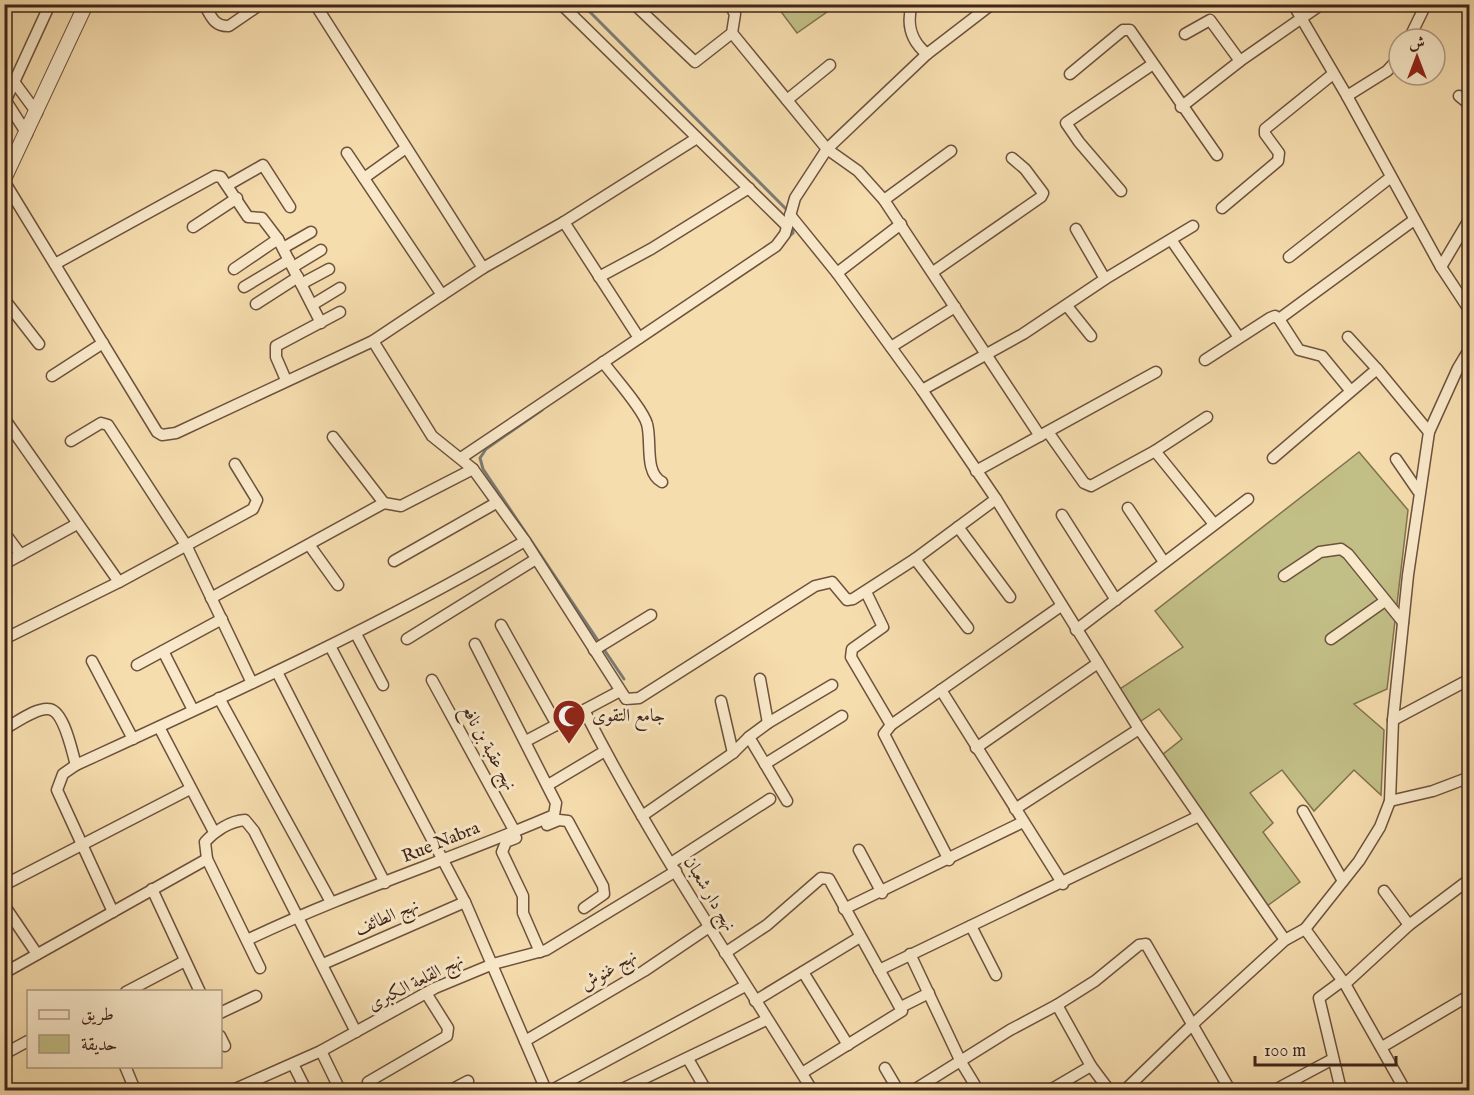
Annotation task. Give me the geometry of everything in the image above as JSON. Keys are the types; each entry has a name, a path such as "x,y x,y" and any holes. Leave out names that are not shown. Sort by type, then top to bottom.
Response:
{"street":[{"path":"5,103 50,4"},
{"path":"86,4 4,180 157,432 162,435 176,433 373,341 483,268 564,222 697,138"},
{"path":"204,4 214,22 224,27 261,4"},
{"path":"315,4 483,268"},
{"path":"561,4 787,226"},
{"path":"634,4 692,60 699,60 732,33 735,14 729,4"},
{"path":"912,4 909,22 911,36 917,46 927,54"},
{"path":"461,458 776,246 785,234 795,198 827,149 927,54 992,4"},
{"path":"1293,4 1347,96 1441,267 1470,311"},
{"path":"1181,107 1240,61 1322,4"},
{"path":"1414,27 1425,4"},
{"path":"1185,34 1210,20 1240,61"},
{"path":"1070,74 1124,30 1134,33 1181,107 1217,155"},
{"path":"732,33 827,149 858,171 884,200 986,355 1044,434 1087,485 1091,486 1155,451 1206,417"},
{"path":"1121,191 1079,142 1066,123 1153,64"},
{"path":"787,100 830,65"},
{"path":"1347,96 1387,70"},
{"path":"1222,208 1278,161 1280,153 1264,134 1265,129 1333,74"},
{"path":"4,78 15,83 37,113"},
{"path":"4,89 5,103 27,134"},
{"path":"1459,96 1470,105"},
{"path":"364,178 406,148"},
{"path":"884,200 951,151"},
{"path":"347,153 442,295"},
{"path":"933,272 1041,197 1042,192 1025,169 1012,158"},
{"path":"228,184 263,165 290,207"},
{"path":"55,264 215,176 224,177 248,217 262,218 280,244 321,323"},
{"path":"1289,257 1391,177"},
{"path":"599,277 749,188"},
{"path":"193,227 237,198"},
{"path":"790,214 837,273 922,390 996,499 1139,729 1285,940"},
{"path":"1441,267 1470,218"},
{"path":"1279,319 1414,220"},
{"path":"564,222 639,338"},
{"path":"837,273 901,224"},
{"path":"922,390 1067,306 1105,279 1172,241 1193,226"},
{"path":"1076,229 1105,279"},
{"path":"234,269 280,244 311,232"},
{"path":"1172,241 1238,336"},
{"path":"256,304 321,250"},
{"path":"244,287 295,272 329,269"},
{"path":"312,305 340,288"},
{"path":"4,299 39,344"},
{"path":"1067,306 1091,336"},
{"path":"891,347 956,307"},
{"path":"286,380 276,357 276,346 340,312"},
{"path":"1205,360 1238,336 1273,316 1279,319 1299,350 1322,356 1350,390"},
{"path":"1348,337 1429,432"},
{"path":"373,341 432,436 472,469 525,541 626,699 639,698 826,581 837,586 848,600 866,592 996,499"},
{"path":"52,376 103,343"},
{"path":"1125,1090 1285,940 1305,929 1370,845 1390,801 1393,720 1403,622 1418,491 1429,432 1458,368 1470,348"},
{"path":"603,362 647,423 652,468 657,479 662,482"},
{"path":"1274,458 1377,369"},
{"path":"976,471 1156,372"},
{"path":"4,418 119,582"},
{"path":"71,441 101,423 108,425 186,545 252,683"},
{"path":"333,436 384,503"},
{"path":"1155,451 1214,524"},
{"path":"1396,459 1418,491"},
{"path":"4,639 119,582 255,506 257,500 236,464"},
{"path":"211,598 310,546 384,503 401,506 472,469"},
{"path":"1076,630 1248,499"},
{"path":"394,561 496,503"},
{"path":"1128,508 1164,562"},
{"path":"1062,515 1116,600"},
{"path":"4,564 77,524"},
{"path":"958,527 1010,597"},
{"path":"4,532 21,555"},
{"path":"113,912 57,790 63,774 76,765 356,634 441,590 525,541"},
{"path":"310,546 338,585"},
{"path":"1284,576 1320,552 1341,549 1348,554 1403,622"},
{"path":"407,639 536,559"},
{"path":"915,559 968,628"},
{"path":"866,592 883,627 852,649 851,657 891,725"},
{"path":"1331,639 1385,601"},
{"path":"949,860 885,736 891,725 1061,606"},
{"path":"594,650 651,615"},
{"path":"137,664 222,619"},
{"path":"501,625 556,726"},
{"path":"356,634 383,685"},
{"name":"Rue Nabra","path":"248,940 298,915 443,861 554,815 556,803 548,785 475,644"},
{"path":"330,646 465,902 546,1090"},
{"path":"163,651 193,710"},
{"path":"92,661 133,739"},
{"path":"976,748 1098,663"},
{"path":"277,672 385,883"},
{"path":"760,679 768,723"},
{"path":"1393,720 1470,679"},
{"name":"نهج عقبة بن نافع","path":"432,680 515,832"},
{"path":"642,816 733,753 768,723 832,685"},
{"path":"941,690 1063,884"},
{"path":"526,741 620,691"},
{"path":"219,698 331,902"},
{"path":"722,701 733,753"},
{"path":"4,729 41,710 55,711 62,719 76,765"},
{"name":"نهج دار شعبان","path":"584,710 642,816 766,1020 812,1090"},
{"path":"765,764 842,716"},
{"path":"159,727 214,832"},
{"path":"1015,809 1139,729"},
{"path":"749,737 787,801"},
{"path":"548,785 605,751"},
{"path":"1390,801 1433,791 1470,777"},
{"path":"4,885 190,789"},
{"name":"نهج القلعة الكبرى","path":"237,1090 321,1051 426,993 493,964 540,952 674,867 770,798"},
{"path":"1303,811 1343,881"},
{"path":"879,969 1063,884 1199,816"},
{"path":"260,968 207,859 205,842 214,832 237,821 245,820 249,824 298,915 356,1032"},
{"path":"540,952 523,913 523,896 502,852 506,842 559,820 568,821 605,891 584,908"},
{"path":"844,909 949,860 1023,822"},
{"path":"859,850 882,892"},
{"path":"4,973 207,859"},
{"path":"725,953 767,925 822,878 829,879 901,1007 900,1015 802,1073"},
{"path":"1341,1090 1319,998 1343,983 1409,925 1468,885"},
{"path":"152,890 199,990"},
{"path":"1384,891 1409,925"},
{"name":"نهج الطائف","path":"322,964 465,902"},
{"path":"6,909 37,954"},
{"path":"971,926 996,975"},
{"name":"نهج غنوش","path":"525,1041 644,971 709,927"},
{"path":"1305,929 1343,983 1405,1090"},
{"path":"755,1001 860,937"},
{"path":"914,1090 1057,1005 1095,981 1139,945 1146,944 1230,1090"},
{"path":"910,954 961,1062 978,1090"},
{"path":"130,990 185,961"},
{"path":"803,972 848,1045"},
{"path":"552,1090 745,986"},
{"path":"368,1082 447,1036 448,1028 426,993"},
{"path":"901,1007 929,993"},
{"path":"1382,1047 1470,995"},
{"path":"222,1012 256,996"},
{"path":"1057,1005 1091,1066 1109,1090"},
{"path":"620,1090 766,1020"},
{"path":"4,1054 27,1042"},
{"path":"321,1051 340,1090"},
{"path":"688,1059 706,1090"},
{"path":"1275,1090 1333,1059"},
{"path":"293,1064 306,1090"},
{"path":"1050,1090 1091,1066"},
{"path":"126,1068 135,1090"},
{"path":"885,1068 898,1090"},
{"path":"451,1090 468,1082"}],"green space":[{"path":"776,5 837,5 797,33"},
{"path":"1359,452 1408,510 1387,689 1354,704 1384,730 1381,795 1354,770 1314,811 1282,770 1250,793 1273,823 1263,832 1300,882 1267,906 1162,755 1182,739 1159,709 1141,721 1120,689 1183,647 1155,611"}],"waterway":[{"path":"582,4 788,211"},
{"path":"788,237 793,233 793,225"},
{"path":"542,410 486,449 480,458 483,469 599,642"},
{"path":"603,648 624,679"}],"place":[{"name":"جامع التقوى","path":"569,745"}]}
